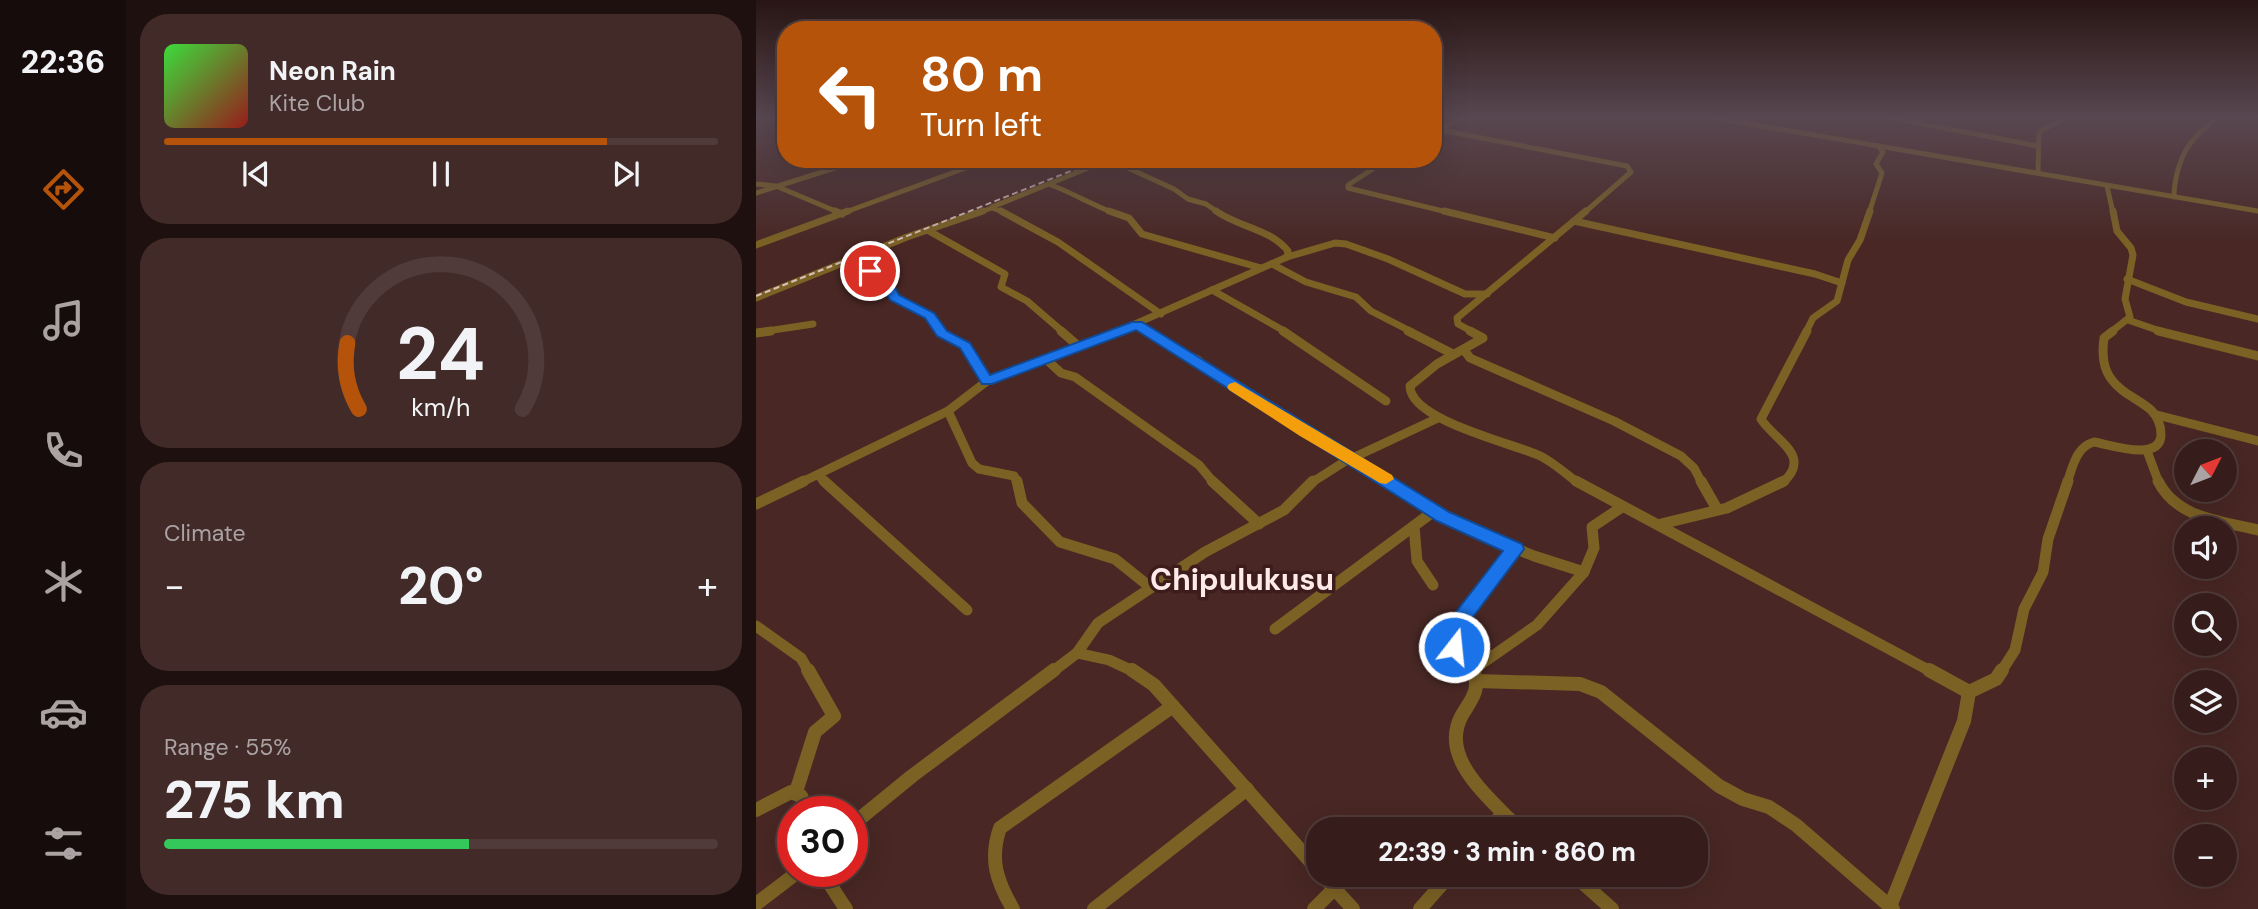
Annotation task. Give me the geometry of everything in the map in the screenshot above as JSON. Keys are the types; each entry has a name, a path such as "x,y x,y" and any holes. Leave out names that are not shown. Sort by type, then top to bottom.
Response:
{"street":[{"path":"1583,159 1629,168 1631,172 1457,318 1458,324 1483,338 1452,354 1409,389 1414,398 1438,418 1495,441 1531,451 1586,488 1660,524 1969,692 1992,683 2015,650 2024,609 2043,572 2048,540 2080,449 2094,442 2147,450 2155,448 2161,441 2161,426 2157,415"},
{"path":"1660,524 1736,505 1783,482 1790,475 1794,461 1790,448 1767,429 1760,419 1809,324 1836,301 1848,260 1860,240 1875,202 1882,173 1876,164 1879,159"},
{"path":"1958,159 2258,211"},
{"path":"2038,159 2038,173"},
{"path":"2174,197 2174,180 2184,159"},
{"path":"756,193 834,168"},
{"path":"756,245 966,168"},
{"path":"756,298 912,235 1051,186 1089,168"},
{"path":"1127,168 1165,184 1188,200 1206,204 1226,218 1277,238 1288,251 1287,257"},
{"path":"1374,168 1348,185 1348,188 1555,238"},
{"path":"756,184 776,186 842,214"},
{"path":"1051,186 1074,194 1088,204 1129,218 1142,234 1261,268"},
{"path":"2107,186 2117,231 2132,248 2125,299 2130,311 2128,320"},
{"path":"992,208 1012,215 1058,242 1161,314"},
{"path":"1574,221 1826,277 1842,284"},
{"path":"929,231 1005,274 1001,287 1027,302 1077,345"},
{"path":"756,504 948,411 987,381 1047,360 1077,345 1137,325 1287,257 1341,243 1388,259 1465,294 1487,294"},
{"path":"844,262 878,274 894,297 930,316 942,334 965,346 987,381"},
{"path":"1272,264 1306,282 1356,297 1371,311 1452,354"},
{"path":"2127,279 2186,302 2258,319"},
{"path":"1212,290 1284,331 1386,401"},
{"path":"2258,356 2179,338 2128,320 2116,326 2104,338 2104,358 2111,380 2157,415 2258,441"},
{"path":"756,333 813,324"},
{"path":"1137,325 1172,348 1198,360 1217,377 1259,400 1306,433 1463,527 1515,549 1584,572"},
{"path":"1464,350 1471,358 1614,421 1681,456 1699,475 1717,509"},
{"path":"1047,360 1061,373 1075,377 1199,466 1222,492 1259,524"},
{"path":"948,411 972,463 979,469 1014,476 1022,503 1060,542 1115,559 1150,587"},
{"path":"868,812 1077,653 1098,623 1150,587 1205,552 1296,501 1315,479 1438,418"},
{"path":"2147,450 2162,490 2184,509 2222,524 2258,530"},
{"path":"818,475 923,573 967,610"},
{"path":"1475,675 1537,625 1584,572 1594,548 1592,527 1622,507"},
{"path":"1275,629 1434,510"},
{"path":"1414,526 1417,561 1433,585"},
{"path":"1507,817 1462,764 1454,745 1461,715 1477,694 1475,675 1454,647 1453,631 1515,549"},
{"path":"756,626 801,657 834,716 815,732 796,792"},
{"path":"1077,653 1111,659 1134,669 1154,685 1306,856"},
{"path":"1475,675 1568,683 1601,692 1718,786 1743,799 1769,807 1796,825 1891,908 1964,721 1969,692"},
{"path":"1013,909 1005,896 991,857 1000,828 1173,706"},
{"path":"1094,909 1247,789"},
{"path":"756,810 790,792 801,796"},
{"path":"1500,817 1503,813"},
{"path":"756,904 778,887"},
{"path":"832,887 846,909"},
{"path":"1420,909 1439,887"},
{"path":"1587,887 1612,909"},
{"path":"1314,909 1335,889 1353,909"}],"railway":[{"path":"756,296 1078,168"}],"slow traffic":[{"path":"1235,387 1259,400 1306,433 1386,479"}],"district":[{"name":"Chipulukusu","path":"1242,579"}],"route":[{"path":"870,271 884,279 894,297 930,316 942,334 965,346 987,381 1047,360 1077,345 1137,325 1172,348 1198,360 1217,377 1259,400 1306,433 1395,484 1443,516 1515,549 1453,631 1454,647"}]}
